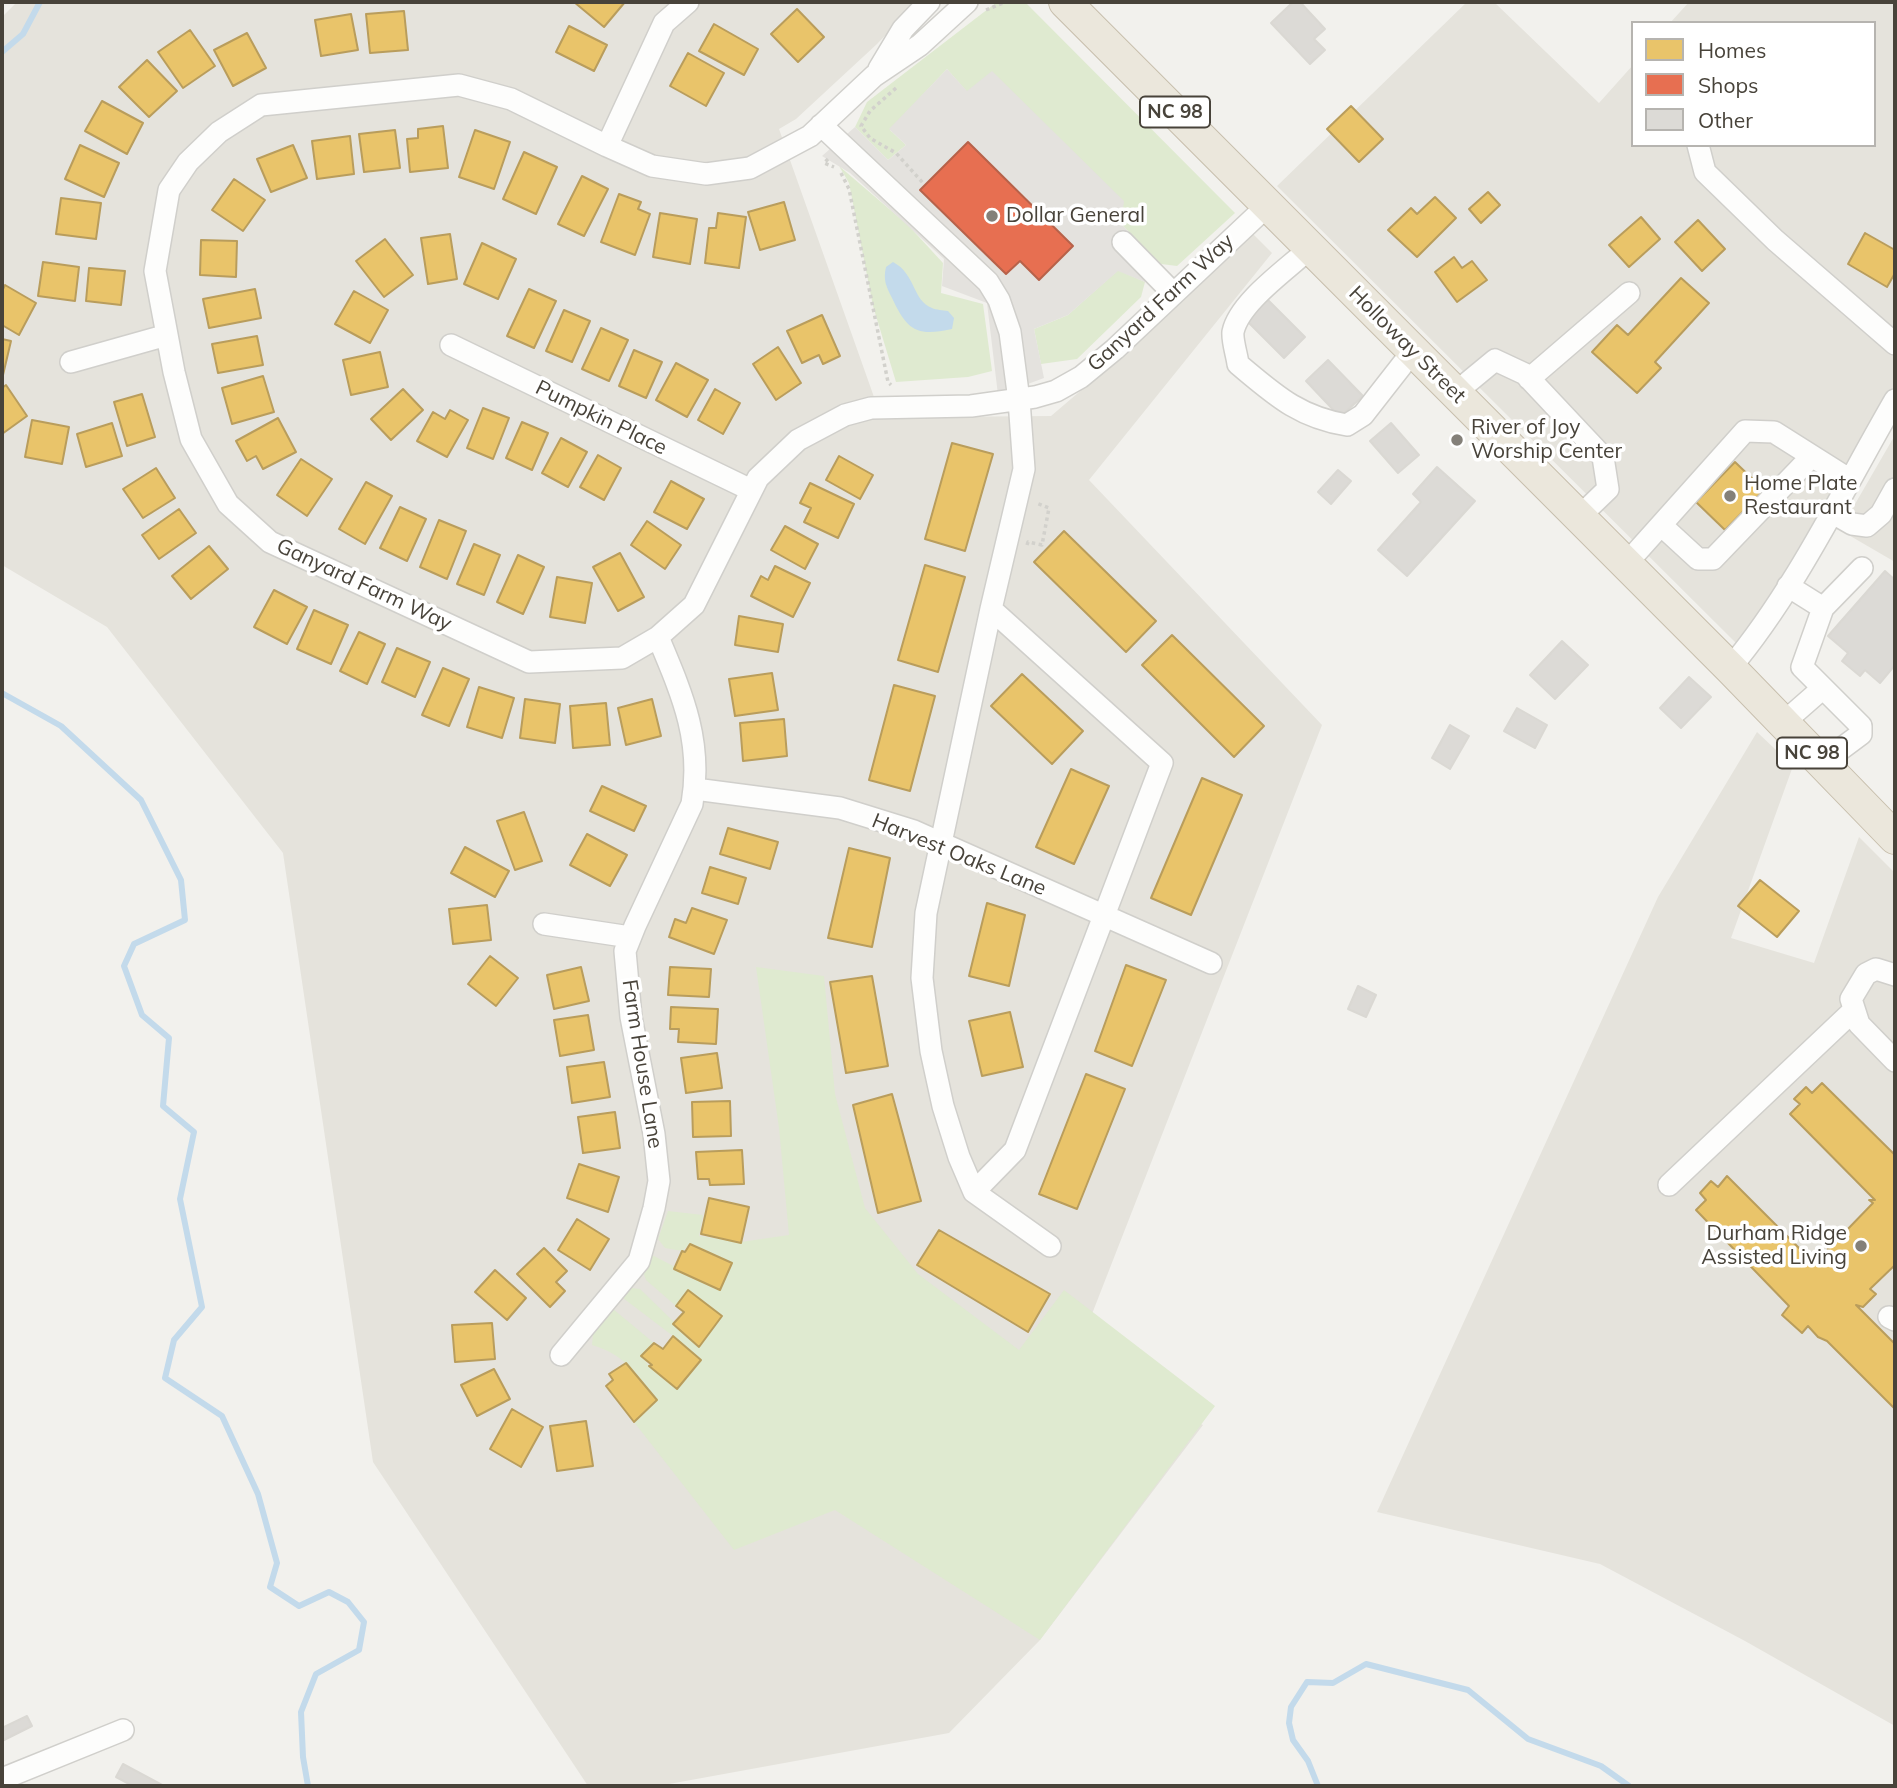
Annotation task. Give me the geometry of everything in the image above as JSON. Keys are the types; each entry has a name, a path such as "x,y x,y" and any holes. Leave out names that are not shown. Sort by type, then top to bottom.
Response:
{"highway":[{"name":"Holloway Street","path":"1065,2 1730,668 1895,838"}],"street":[{"path":"607,146 664,23 688,2"},
{"name":"Ganyard Farm Way","path":"874,76 904,29 929,2"},
{"name":"Ganyard Farm Way","path":"974,9 874,76 810,136 750,168 706,174 652,166 511,99 459,85 261,105 219,132 188,162 169,190 155,271 191,439 228,504 270,542 529,662 622,658 658,637 694,605 758,478 798,440 845,415 871,408 971,406 1019,400 1056,391 1081,377 1115,349 1268,205"},
{"path":"821,125 988,282 999,300 1010,332 1024,469 926,912 922,978 931,1051 943,1106 959,1157 974,1192 1050,1246"},
{"path":"1699,147 1705,172 1775,240 1895,344"},
{"path":"1123,242 1173,293"},
{"path":"1310,248 1264,289 1244,312 1233,332 1238,364 1286,404 1327,422 1347,425 1363,415 1413,351"},
{"path":"1529,379 1629,293"},
{"path":"71,362 167,335"},
{"name":"Pumpkin Place","path":"451,345 751,490"},
{"path":"1455,393 1495,360 1525,374 1603,457 1608,489 1579,517"},
{"path":"1730,668 1756,638 1850,480 1888,432 1895,400"},
{"path":"1626,564 1745,431 1774,432 1850,480"},
{"path":"1661,526 1698,559 1713,559 1812,456"},
{"path":"1831,512 1852,524 1867,526 1881,514 1895,489"},
{"path":"1822,763 1861,734 1861,726 1802,667 1823,608 1862,568"},
{"path":"1788,586 1823,608"},
{"path":"974,1192 1015,1150 1162,763 991,609"},
{"name":"Farm House Lane","path":"561,1355 639,1261 648,1235 659,1181 654,1134 631,1017 625,951 692,804 695,789 693,732 658,637"},
{"path":"1783,723 1824,688"},
{"name":"Harvest Oaks Lane","path":"695,789 841,808 914,831 1211,963"},
{"path":"544,924 631,937"},
{"path":"1895,975 1876,969 1866,974 1851,999 1859,1024 1895,1062"},
{"path":"1669,1185 1853,1011"},
{"path":"2,1779 123,1730"}],"path":[{"path":"974,9 1003,3"},
{"path":"901,83 870,110 861,127 870,138 896,153 923,183"},
{"path":"858,132 864,130"},
{"path":"829,157 824,163 839,168 849,189 888,382 891,385"},
{"path":"1025,552 1028,542 1042,545 1049,508 1036,503 1037,492"}],"shaded area":[{"path":"17,2 918,2 796,119 779,129 874,397 928,417 1051,416 1119,358 1248,229 1272,253 1089,480 1322,725 1074,1360 1203,1425 1040,1640 949,1733 658,1786 588,1786 373,1462 283,853 107,627 2,565 2,17"},
{"path":"1467,2 1494,2 1599,103 1631,67 1631,147 1876,147 1876,21 1672,21 1689,2 1895,2 1895,384 1775,588 1747,632 1736,643 1277,186"},
{"path":"947,69 967,91 992,71 1124,201 1121,224 1161,264 1145,282 1118,271 1068,315 1034,329 1044,378 998,395 987,303 942,286 944,259 850,173 822,156 855,127 888,160 906,145 889,129"},
{"path":"1895,435 1895,562 1840,530"},
{"path":"1757,732 1793,766 1731,938 1814,963 1859,837 1895,873 1895,1726 1745,1641 1600,1564 1377,1512 1658,897"}],"green space":[{"path":"997,2 1025,2 1235,213 1177,266 1161,264 1121,224 967,92 947,69 890,130 906,145 888,160 855,127 867,102"},
{"path":"839,166 908,225 943,263 941,293 983,304 992,371 968,377 896,382 873,306 849,183"},
{"path":"1118,270 1145,282 1141,297 1077,359 1041,364 1034,329 1068,315"},
{"path":"756,967 824,976 835,1094 865,1208 918,1274 1019,1350 1064,1290 1215,1406 1040,1640 835,1510 734,1550 634,1422 657,1400 622,1360 592,1345 593,1334 613,1309 654,1343 642,1356 649,1366 677,1388 701,1360 623,1298 632,1288 640,1289 674,1322 673,1325 699,1347 722,1317 688,1290 676,1306 646,1280 643,1271 652,1255 720,1290 732,1263 690,1244 682,1251 665,1248 658,1239 668,1211 703,1215 699,1236 741,1242 789,1235 779,1128"}],"water":[{"path":"893,262 906,273 926,304 934,309 948,311 954,318 952,329 921,331 908,324 897,309 886,283 886,267"}],"building: Homes":[{"path":"574,2 625,2 604,27"},
{"path":"797,9 824,37 798,62 771,34"},
{"path":"404,11 408,50 370,53 366,14"},
{"path":"351,14 358,50 321,56 315,20"},
{"path":"714,24 758,49 744,75 699,51"},
{"path":"569,26 607,45 594,71 556,52"},
{"path":"190,30 215,66 183,88 158,52"},
{"path":"247,33 266,68 233,86 214,50"},
{"path":"688,53 724,73 706,106 670,86"},
{"path":"147,60 177,91 149,117 119,87"},
{"path":"102,101 143,123 127,154 85,131"},
{"path":"1351,106 1383,139 1359,162 1327,129"},
{"path":"443,126 448,168 410,172 407,139 418,138 418,129"},
{"path":"395,130 400,168 364,172 359,134"},
{"path":"475,130 510,142 494,189 459,177"},
{"path":"350,136 354,174 317,179 312,141"},
{"path":"80,145 119,163 104,197 65,179"},
{"path":"293,145 307,178 271,192 257,159"},
{"path":"524,152 557,167 536,214 503,199"},
{"path":"582,176 608,189 584,236 558,224"},
{"path":"234,179 265,200 243,231 212,210"},
{"path":"1488,192 1500,205 1481,223 1469,209"},
{"path":"619,194 641,202 638,209 650,214 635,255 601,242"},
{"path":"1435,197 1456,218 1417,257 1388,230 1411,208 1417,214"},
{"path":"61,198 101,203 96,239 56,234"},
{"path":"784,202 795,240 760,250 748,212"},
{"path":"660,213 697,219 690,264 653,257"},
{"path":"718,213 746,217 739,268 705,263 709,228 716,228"},
{"path":"1641,217 1660,239 1629,267 1609,245"},
{"path":"1698,220 1725,249 1702,271 1675,242"},
{"path":"1865,233 1895,250 1895,273 1887,287 1848,264"},
{"path":"450,234 457,279 428,284 421,238"},
{"path":"385,239 413,275 384,297 356,261"},
{"path":"201,240 237,241 236,277 200,275"},
{"path":"482,243 516,259 498,299 464,284"},
{"path":"1454,257 1462,268 1472,261 1487,280 1457,302 1435,272"},
{"path":"43,262 79,267 75,301 38,296"},
{"path":"89,268 125,271 121,305 86,301"},
{"path":"1681,278 1709,303 1655,362 1661,368 1637,393 1592,352 1617,325 1628,335"},
{"path":"5,285 36,303 19,335 2,325 2,291"},
{"path":"255,289 261,318 209,328 203,299"},
{"path":"529,289 556,301 534,348 507,336"},
{"path":"354,291 388,310 370,343 335,324"},
{"path":"564,310 590,321 572,362 546,351"},
{"path":"822,315 840,356 823,364 819,355 802,363 787,331"},
{"path":"601,328 628,340 609,381 582,369"},
{"path":"257,336 263,365 218,373 212,344"},
{"path":"2,339 11,341 3,375 2,375"},
{"path":"778,347 801,383 776,400 753,364"},
{"path":"634,350 662,362 646,398 619,386"},
{"path":"380,352 388,387 351,395 343,360"},
{"path":"676,363 708,380 687,417 656,400"},
{"path":"263,376 274,412 232,424 222,388"},
{"path":"6,385 27,416 2,434 2,388"},
{"path":"403,389 423,410 391,440 371,419"},
{"path":"715,389 740,403 723,434 698,420"},
{"path":"142,394 155,437 127,446 114,402"},
{"path":"483,408 509,418 493,459 467,448"},
{"path":"450,410 468,420 447,457 417,441 433,412 445,419"},
{"path":"278,418 296,452 263,469 256,456 247,461 236,441"},
{"path":"32,420 69,427 62,464 25,457"},
{"path":"522,422 548,433 532,470 506,458"},
{"path":"112,423 122,456 86,467 77,434"},
{"path":"561,438 587,452 568,487 542,473"},
{"path":"952,443 993,454 965,551 925,539"},
{"path":"598,455 621,468 604,500 580,487"},
{"path":"839,456 873,475 860,499 826,480"},
{"path":"301,459 332,479 307,516 277,495"},
{"name":"Home Plate Restaurant","path":"1735,462 1764,490 1725,530 1696,502"},
{"path":"156,468 175,498 143,518 123,489"},
{"path":"671,481 704,499 687,529 654,512"},
{"path":"366,482 392,496 365,544 339,529"},
{"path":"810,483 854,504 838,538 804,522 811,508 800,503"},
{"path":"400,507 426,519 407,561 380,548"},
{"path":"179,509 196,533 159,559 142,535"},
{"path":"439,520 466,531 447,579 420,567"},
{"path":"647,521 681,545 665,569 631,545"},
{"path":"785,526 818,544 805,569 771,550"},
{"path":"1064,531 1156,621 1126,652 1034,562"},
{"path":"474,544 500,555 484,595 457,584"},
{"path":"209,546 228,569 191,599 172,576"},
{"path":"620,553 644,597 618,611 593,567"},
{"path":"518,555 544,567 523,614 497,602"},
{"path":"925,565 965,577 938,672 898,660"},
{"path":"775,566 810,583 793,617 751,596 761,576 768,580"},
{"path":"557,577 592,583 585,623 550,617"},
{"path":"274,590 307,607 287,644 254,627"},
{"path":"314,610 348,625 331,664 297,649"},
{"path":"739,616 783,624 778,652 735,645"},
{"path":"359,632 385,644 367,684 340,671"},
{"path":"1172,635 1264,726 1234,757 1142,665"},
{"path":"397,648 430,662 415,697 382,682"},
{"path":"443,668 469,679 449,726 422,715"},
{"path":"772,673 778,710 735,716 729,679"},
{"path":"1022,674 1083,731 1052,764 991,706"},
{"path":"894,685 935,696 910,791 869,780"},
{"path":"479,687 514,698 502,738 467,727"},
{"path":"525,699 560,704 555,743 520,738"},
{"path":"652,699 661,736 626,745 618,708"},
{"path":"606,703 610,745 573,748 570,706"},
{"path":"784,719 787,756 743,761 740,723"},
{"path":"1071,769 1109,786 1074,864 1036,847"},
{"path":"1202,778 1242,795 1191,915 1151,898"},
{"path":"602,786 646,806 634,831 590,811"},
{"path":"524,812 542,861 515,870 497,821"},
{"path":"728,828 778,842 770,869 720,854"},
{"path":"587,834 627,855 610,886 570,865"},
{"path":"465,847 509,871 495,897 451,873"},
{"path":"849,848 890,858 872,947 828,938"},
{"path":"710,867 746,878 738,904 702,893"},
{"path":"1760,880 1799,911 1777,937 1738,906"},
{"path":"987,903 1025,915 1009,986 969,976"},
{"path":"487,905 491,940 453,944 449,909"},
{"path":"692,908 727,920 714,954 669,937 675,919 686,923"},
{"path":"490,956 518,978 496,1006 468,984"},
{"path":"1126,965 1166,980 1132,1066 1095,1051"},
{"path":"581,967 589,1001 554,1009 547,975"},
{"path":"670,967 711,969 709,997 668,995"},
{"path":"872,976 888,1066 846,1073 830,982"},
{"path":"671,1007 718,1009 716,1044 678,1042 679,1029 670,1029"},
{"path":"1010,1012 1023,1067 982,1076 969,1021"},
{"path":"588,1015 594,1050 560,1056 554,1020"},
{"path":"717,1053 722,1088 686,1093 681,1058"},
{"path":"604,1062 610,1097 572,1103 567,1067"},
{"path":"1086,1074 1125,1089 1077,1209 1039,1194"},
{"name":"Durham Ridge Assisted Living","path":"1822,1083 1895,1155 1895,1265 1870,1289 1876,1294 1863,1307 1856,1305 1895,1344 1895,1409 1827,1341 1818,1337 1808,1326 1802,1333 1782,1315 1789,1306 1696,1210 1706,1200 1700,1193 1711,1181 1718,1187 1727,1176 1812,1261 1813,1256 1816,1260 1829,1249 1824,1244 1839,1228 1844,1233 1873,1203 1869,1200 1875,1200 1790,1114 1800,1104 1794,1099 1806,1087 1812,1093"},
{"path":"892,1094 921,1201 878,1213 853,1105"},
{"path":"730,1101 731,1136 693,1137 692,1102"},
{"path":"615,1112 620,1148 583,1153 578,1117"},
{"path":"742,1150 744,1184 710,1185 709,1179 698,1179 696,1152"},
{"path":"579,1164 619,1177 608,1212 567,1198"},
{"path":"709,1198 749,1207 741,1243 701,1234"},
{"path":"577,1219 609,1239 590,1270 558,1250"},
{"path":"939,1230 1050,1294 1028,1332 917,1265"},
{"path":"690,1244 732,1263 720,1290 674,1269 682,1251 685,1252"},
{"path":"544,1248 567,1271 556,1282 565,1291 550,1307 517,1274"},
{"path":"495,1270 526,1298 507,1320 475,1292"},
{"path":"688,1290 722,1316 699,1347 673,1324 684,1312 676,1306"},
{"path":"492,1323 495,1359 455,1362 452,1325"},
{"path":"673,1336 701,1360 677,1389 641,1356 654,1343 663,1349"},
{"path":"626,1363 657,1400 634,1422 606,1386 613,1380 609,1374"},
{"path":"494,1369 510,1399 477,1416 461,1385"},
{"path":"512,1409 543,1427 521,1467 490,1449"},
{"path":"586,1421 593,1466 557,1471 550,1426"}],"building: Shops":[{"path":"968,142 1073,246 1039,280 1020,261 1006,274 920,190"}],"building: Other":[{"path":"1293,2 1300,2 1325,29 1314,39 1325,50 1310,64 1271,23"},
{"path":"1267,299 1305,337 1284,358 1246,320"},
{"path":"1328,360 1363,396 1340,417 1306,381"},
{"path":"1391,423 1419,455 1398,473 1370,441"},
{"path":"1437,467 1475,501 1407,576 1378,550 1421,502 1413,494"},
{"path":"1338,470 1351,481 1331,504 1318,492"},
{"path":"1885,571 1895,580 1895,665 1880,683 1865,670 1860,676 1842,661 1848,653 1828,636"},
{"path":"1562,641 1588,665 1555,699 1530,675"},
{"path":"1689,677 1711,697 1681,728 1660,708"},
{"path":"1517,708 1547,725 1535,748 1504,731"},
{"path":"1450,725 1469,736 1450,769 1432,758"},
{"path":"1358,986 1376,995 1366,1017 1348,1009"},
{"path":"27,1716 32,1726 2,1741 2,1728"},
{"path":"123,1764 164,1786 133,1786 116,1777"}],"waterway":[{"path":"2,52 23,34 40,2"},
{"path":"2,693 61,726 141,800 181,880 185,920 134,944 124,966 142,1015 169,1038 163,1106 194,1132 180,1199 202,1307 174,1340 165,1378 222,1416 258,1494 277,1563 270,1587 299,1606 329,1592 348,1602 364,1622 359,1650 316,1674 301,1712 303,1757 308,1786"},
{"path":"1318,1786 1308,1761 1293,1740 1289,1723 1291,1707 1307,1682 1333,1683 1366,1664 1468,1690 1528,1739 1601,1766 1629,1786"}],"place":[{"name":"Dollar General","path":"992,216"},
{"name":"River of Joy Worship Center","path":"1457,440"},
{"name":"Home Plate Restaurant","path":"1730,496"},
{"name":"Durham Ridge Assisted Living","path":"1861,1246"}]}
